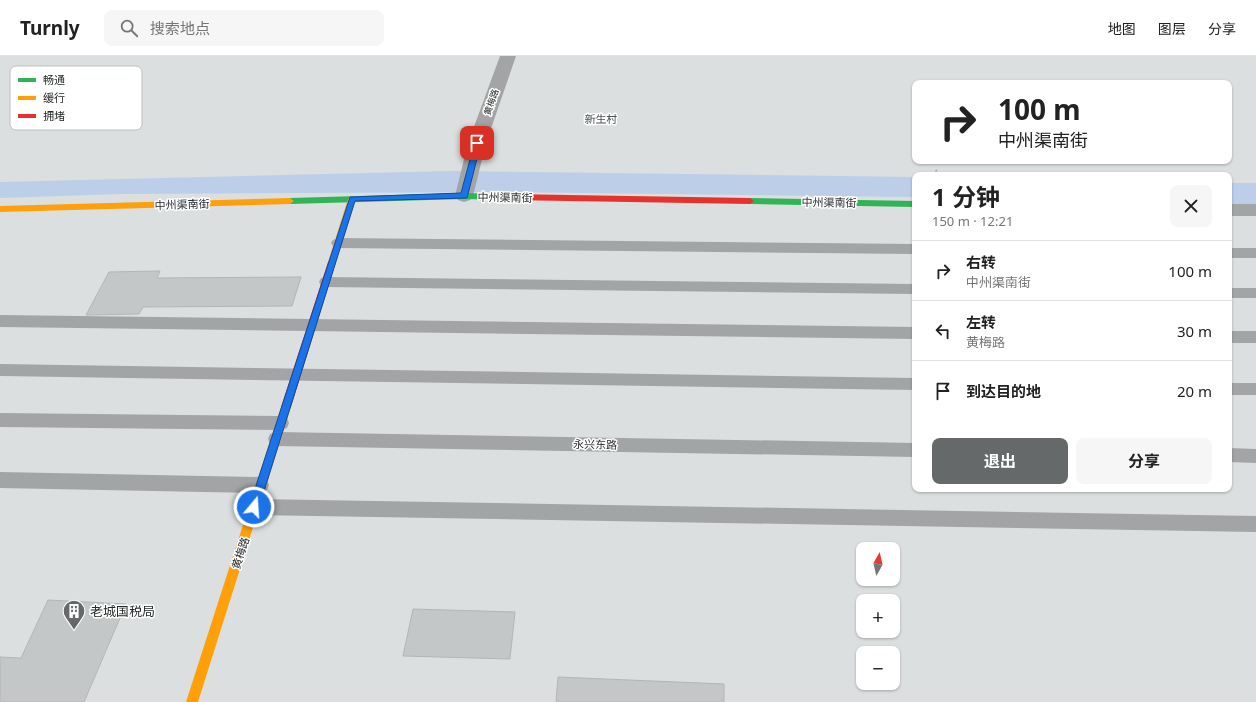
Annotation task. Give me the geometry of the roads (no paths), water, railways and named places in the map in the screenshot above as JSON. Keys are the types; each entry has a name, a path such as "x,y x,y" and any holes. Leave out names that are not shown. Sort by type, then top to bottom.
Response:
{"street":[{"name":"黄梅路","path":"464,196 477,143 508,56"},
{"name":"中州渠南街","path":"0,209 464,196 912,204"},
{"name":"黄梅路","path":"192,702 352,199"},
{"path":"1232,210 1256,210"}],"lane":[{"path":"338,243 912,249"},
{"path":"1232,253 1256,253"},
{"path":"326,282 912,289"},
{"path":"1232,292 1256,293"},
{"path":"0,321 912,333"},
{"path":"1232,337 1256,337"},
{"path":"0,370 912,384"},
{"path":"1232,389 1256,389"},
{"path":"0,420 281,423"},
{"name":"永兴东路","path":"276,439 912,450"},
{"path":"1232,455 1256,456"},
{"path":"0,480 261,485"},
{"path":"254,507 1256,524"}],"water":[{"path":"451,171 912,177 912,197 499,192 120,194 0,198 0,182"},
{"path":"1232,183 1256,183 1256,204 1232,204"}],"place":[{"name":"老城国税局","path":"74,630"}],"district":[{"name":"新生村","path":"601,118"}]}
